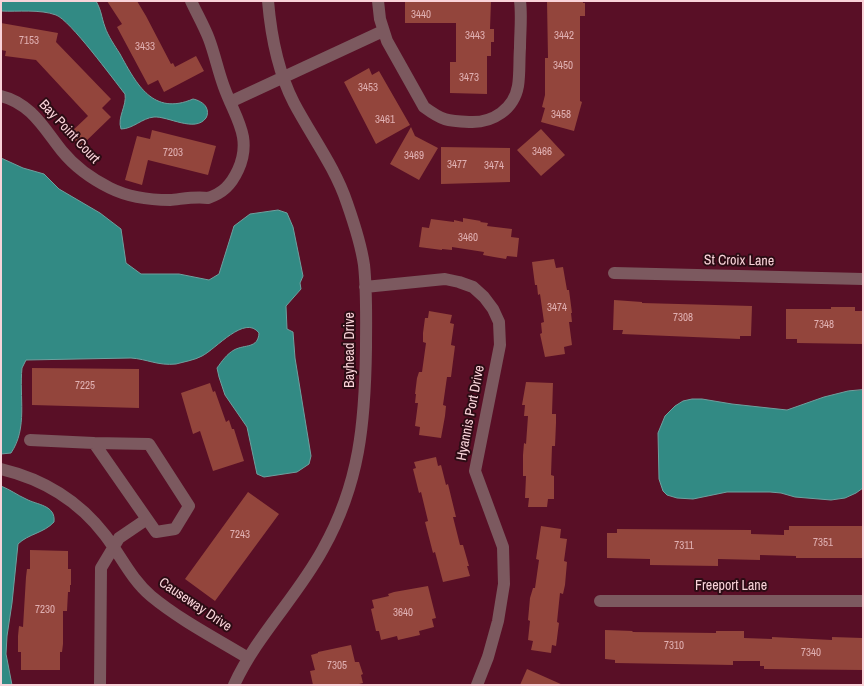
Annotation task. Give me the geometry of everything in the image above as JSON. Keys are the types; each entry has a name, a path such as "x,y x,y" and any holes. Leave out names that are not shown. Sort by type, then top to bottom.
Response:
{"street":[{"name":"Bay Point Court","path":"1,96 33,114 43,124 63,152 79,168 111,189 125,194 170,200 216,196 234,179 242,162 244,141 242,129 230,102 208,36 191,1"},
{"name":"Bayhead Drive","path":"234,685 248,658 308,575 339,517 349,489 360,446 364,410 365,287 361,250 346,200 327,160 294,103 284,78 271,33 268,1"},
{"path":"378,1 383,31 424,107 431,114 443,120 475,122 488,121 500,114 510,105 517,93 519,80 520,1"},
{"path":"230,102 383,31"},
{"name":"St Croix Lane","path":"614,273 863,280"},
{"name":"Hyannis Port Drive","path":"365,287 445,279 460,282 473,287 484,297 493,309 499,322 500,345 476,471 503,547 504,584 498,621 488,657 477,685"},
{"path":"30,440 148,444 189,506 175,530 156,532 94,443"},
{"name":"Causeway Drive","path":"1,469 42,483 74,502 95,524 137,581 162,604 248,658"},
{"path":"100,685 101,568 119,538 147,519"},
{"name":"Freeport Lane","path":"600,601 863,601"}],"water":[{"path":"1,1 96,1 108,34 140,86 157,100 167,104 193,99 199,101 207,108 206,118 195,124 188,124 154,117 121,129 120,120 125,103 125,94 71,27 56,15 50,13 1,11"},
{"path":"1,158 23,168 44,174 59,189 100,213 121,229 126,263 141,274 179,274 209,280 219,274 234,226 250,214 278,210 287,213 293,227 303,276 300,283 301,289 286,306 287,329 293,332 295,358 311,456 309,464 297,472 264,477 257,474 247,427 225,395 217,368 231,352 256,342 259,333 253,328 239,330 202,356 176,364 164,364 131,358 26,360 22,368 22,412 19,433 11,453 1,454"},
{"path":"863,390 863,488 856,493 845,498 831,500 795,497 770,492 727,492 693,499 677,498 667,495 663,491 659,479 658,433 665,416 683,401 702,399 787,410 824,397 848,391"},
{"path":"1,486 45,506 54,516 54,522 50,526 18,544 6,654 12,685 1,685"}],"building":[{"path":"107,1 137,1 171,64 173,63 175,67 196,56 204,71 164,92 158,80 148,85 117,27 122,24"},
{"path":"405,1 491,1 490,29 494,29 494,42 491,42 491,56 487,56 487,94 450,93 450,62 456,62 456,23 405,23"},
{"path":"547,1 583,1 585,3 585,16 580,16 580,101 582,102 574,131 541,122 545,108 542,107 545,95 545,58 548,58"},
{"path":"1,23 58,33 56,42 111,99 102,108 111,117 81,146 69,134 88,116 36,60 5,56 6,51 1,50"},
{"path":"369,68 372,75 379,71 410,125 376,144 344,82"},
{"path":"411,127 415,136 438,148 419,180 390,164"},
{"path":"541,129 565,155 541,176 517,150"},
{"path":"152,130 216,146 208,175 148,160 142,185 125,180 137,136 150,139"},
{"path":"441,147 510,148 510,182 441,184"},
{"path":"463,218 488,223 487,226 512,229 511,237 519,238 517,257 507,256 506,259 483,255 484,252 452,247 452,250 442,250 419,247 422,227 429,228 431,219 463,222"},
{"path":"554,259 556,268 563,267 567,290 569,290 572,322 569,322 572,345 564,347 565,354 545,357 540,334 542,333 541,323 544,322 540,294 538,295 537,285 535,285 532,262"},
{"path":"614,300 642,303 752,306 751,336 740,336 740,339 622,334 623,330 613,330"},
{"path":"831,307 855,307 855,311 863,311 863,344 797,343 797,339 786,339 786,309 831,309"},
{"path":"429,311 452,315 450,323 454,324 451,345 455,346 451,377 447,377 443,405 446,406 441,438 419,435 420,427 415,426 418,403 415,403 415,394 417,378 419,372 422,372 426,343 423,342 423,333 425,318 428,318"},
{"path":"32,368 139,369 139,408 32,405"},
{"path":"526,382 553,383 552,414 556,414 556,423 555,446 552,446 551,475 554,476 554,499 548,499 547,507 528,507 529,498 525,498 526,476 523,476 523,455 524,443 526,444 528,416 524,416 525,405 522,405"},
{"path":"210,383 213,392 215,391 226,422 229,420 232,429 234,429 244,461 213,471 200,431 193,434 181,393"},
{"path":"436,457 438,466 441,465 446,485 448,484 456,517 453,517 460,545 463,545 470,576 443,582 435,552 433,553 425,522 428,521 413,469 416,468 414,462"},
{"path":"248,492 279,514 215,601 185,579"},
{"path":"541,526 561,529 560,538 567,539 564,561 567,562 565,585 563,594 560,593 556,646 552,645 551,653 531,650 533,641 528,640 530,598 533,588 535,588 539,560 536,559"},
{"path":"789,526 863,526 863,558 796,558 796,556 760,555 760,560 718,559 718,566 650,565 650,559 607,558 607,533 617,533 617,529 751,530 751,534 784,535 784,530 789,530"},
{"path":"30,550 68,551 68,569 71,569 71,585 70,592 68,592 67,611 63,611 63,644 62,652 60,652 60,670 21,670 21,652 18,652 18,636 19,626 23,627 26,577 27,569 30,569"},
{"path":"428,586 436,618 432,619 434,627 419,631 420,635 398,640 397,636 381,640 379,631 376,631 371,609 374,608 372,600 389,596 388,594 394,592"},
{"path":"605,630 716,633 716,631 744,631 744,638 772,639 772,637 832,640 832,637 863,638 863,670 764,669 764,666 760,666 760,661 733,661 733,665 615,663 615,660 605,659"},
{"path":"351,645 355,662 359,662 363,674 361,675 363,683 355,685 313,685 310,671 315,670 311,655"},
{"path":"527,669 563,685 520,685"}]}
